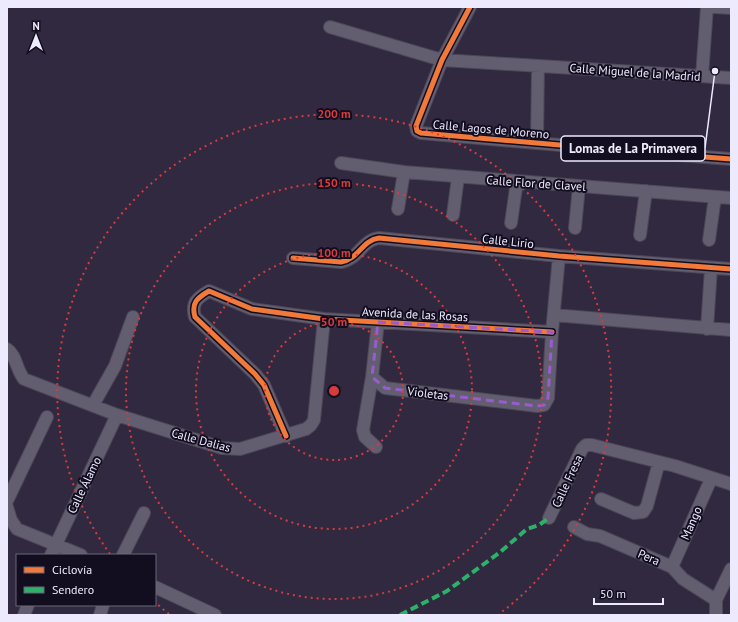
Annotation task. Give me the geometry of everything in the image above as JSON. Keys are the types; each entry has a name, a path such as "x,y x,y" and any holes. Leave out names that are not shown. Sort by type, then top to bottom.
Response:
{"street":[{"path":"442,60 470,7"},
{"path":"702,76 707,7"},
{"path":"714,7 731,8"},
{"name":"Calle Miguel de la Madrid","path":"330,27 442,60 731,78"},
{"name":"Calle Lagos de Moreno","path":"442,60 416,126 417,131 537,143 731,159"},
{"path":"537,143 538,66"},
{"name":"Calle Flor de Clavel","path":"340,163 404,172 731,198"},
{"path":"398,208 404,172"},
{"path":"453,215 458,176"},
{"path":"511,223 517,181"},
{"path":"575,228 579,186"},
{"path":"640,235 646,191"},
{"path":"709,240 715,197"},
{"name":"Calle Lirio","path":"292,258 341,262 348,261 368,242 379,238 559,256 731,269"},
{"path":"552,332 559,256"},
{"path":"707,328 711,268"},
{"name":"Avenida de las Rosas","path":"286,436 264,385 255,374 195,317 193,311 194,304 201,296 209,291 252,309 324,319 552,332"},
{"path":"554,316 731,330"},
{"path":"94,405 115,366 132,317"},
{"name":"Calle Dalias","path":"7,349 12,353 24,379 117,415 222,448 240,449 286,436 306,429 311,425 314,420 324,319"},
{"path":"376,447 365,437 363,430 372,377 378,322"},
{"name":"Violetas","path":"372,377 385,388 537,406 544,404 548,398 552,332"},
{"name":"Calle Álamo","path":"53,550 117,415"},
{"path":"7,502 47,417"},
{"name":"Calle Fresa","path":"549,518 582,449 586,445 592,445 659,462"},
{"path":"601,499 634,513 643,512 647,506 659,462 731,484"},
{"name":"Mango","path":"672,567 711,479"},
{"path":"7,506 11,520 17,529 53,550 75,554"},
{"path":"123,554 144,512"},
{"name":"Pera","path":"574,527 587,534 600,536 672,567 683,579 716,600"},
{"path":"716,614 716,600 731,569"},
{"path":"156,587 215,615"}],"highlighted area":[{"path":"378,322 552,332 548,398 544,405 537,406 385,388 372,377"}],"marked path":[{"path":"400,615 447,591 499,553 527,529 539,525 549,518"}],"cycle path":[{"path":"470,7 442,60 416,126 417,131 421,133 731,159"},
{"path":"293,258 341,262 352,257 368,242 379,238 559,256 731,269"},
{"path":"286,436 264,385 255,374 195,317 194,308 196,301 209,291 252,309 324,319 552,332"}],"place":[{"name":"Lomas de La Primavera","path":"715,71"}]}
